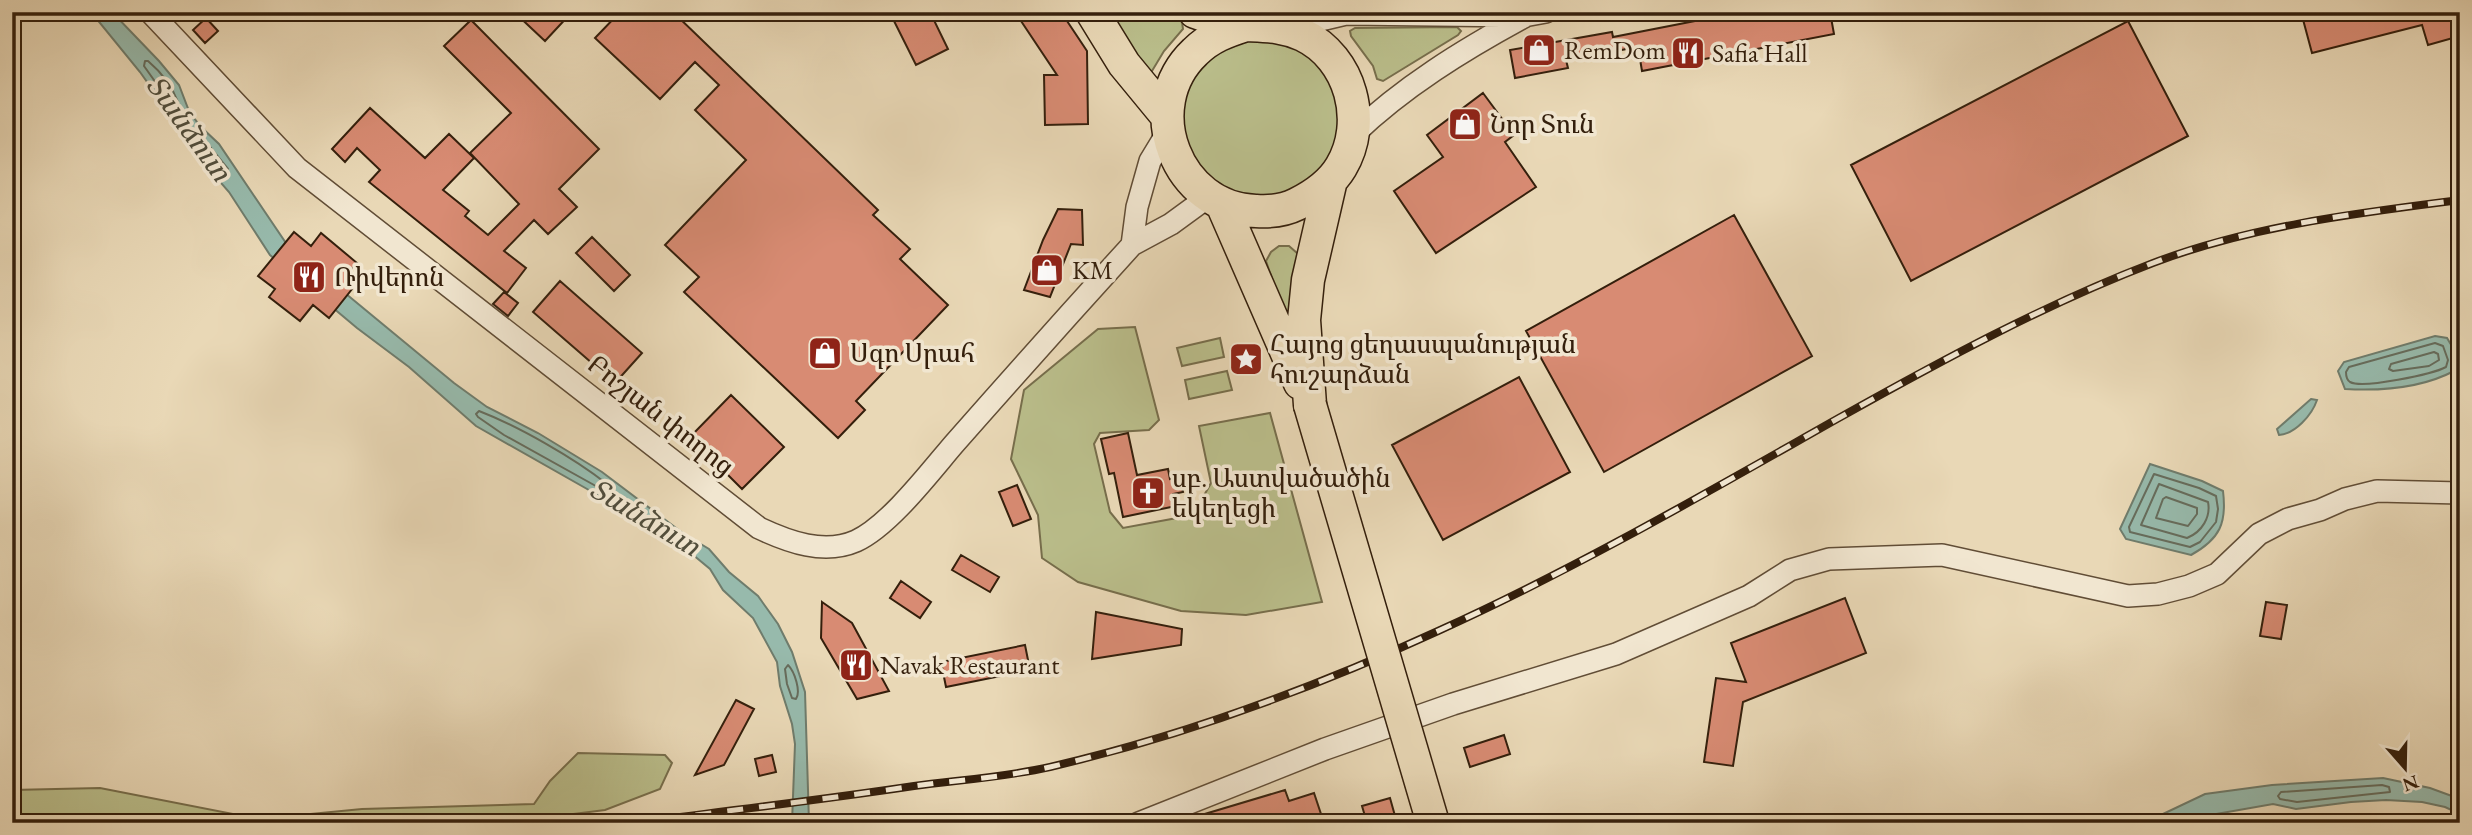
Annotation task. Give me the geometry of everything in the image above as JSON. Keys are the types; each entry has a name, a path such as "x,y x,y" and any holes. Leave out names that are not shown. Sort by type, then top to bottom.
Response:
{"highway":[{"path":"1092,12 1124,64 1167,124"},
{"path":"1195,12 1219,21 1287,28 1321,46 1345,77 1352,96 1354,115 1349,151 1331,180 1313,196 1292,207 1269,212 1245,211 1215,200 1195,187 1172,152 1167,124 1168,97 1174,81 1194,52 1222,33 1246,25"},
{"path":"1310,405 1304,320 1308,280 1331,180"},
{"path":"1215,200 1310,405 1433,823"}],"street":[{"name":"Բոշյան փողոց","path":"150,12 297,168 760,528 806,546 829,547 855,541 872,531 938,463 1132,245 1215,200"},
{"path":"1287,28 1346,14 1524,16 1546,12"},
{"path":"1353,135 1381,108 1473,44 1524,16"},
{"path":"1132,245 1137,207 1150,161 1167,124"},
{"path":"1139,823 1453,704 1616,654 1749,596 1790,570 1829,559 1942,555 2128,596 2158,594 2189,586 2217,574 2259,534 2288,519 2320,510 2345,499 2377,491 2460,493"}],"green space":[{"path":"1106,12 1167,16 1182,22 1183,29 1164,51 1149,76"},
{"path":"1457,27 1461,31 1458,35 1383,81 1377,79 1373,66 1350,31 1355,28"},
{"path":"1259,39 1290,45 1315,63 1333,88 1339,119 1333,150 1315,175 1290,193 1259,199 1228,193 1203,175 1185,150 1179,119 1185,88 1203,63 1228,45"},
{"path":"1279,246 1289,246 1297,253 1298,262 1289,306 1290,332 1266,261 1271,252"},
{"path":"1135,327 1159,420 1149,430 1100,433 1094,444 1110,512 1123,528 1193,515 1211,483 1199,426 1270,413 1322,602 1246,615 1181,611 1078,582 1042,558 1038,515 1011,459 1024,390 1098,329"},
{"path":"1220,338 1224,357 1182,366 1177,348"},
{"path":"1227,371 1232,390 1189,399 1185,380"},
{"path":"578,753 665,755 672,763 660,789 605,810 502,823 12,823 12,790 100,788 259,819 362,809 534,804 550,781"}],"water":[{"name":"Տանձուտ","path":"91,12 112,12 159,61 179,85 189,111 219,144 288,246 454,383 487,407 538,433 602,472 684,534 709,549 729,572 758,596 778,624 792,652 805,692 809,823 792,823 795,744 792,724 780,686 777,662 753,618 723,590 710,569 686,549 610,502 476,426 409,367 357,328 270,255 229,192 208,168 140,72"},
{"path":"2435,336 2447,338 2453,348 2454,371 2429,381 2401,387 2345,389 2338,371 2344,362"},
{"path":"2311,399 2317,400 2307,417 2291,431 2279,435 2277,429"},
{"path":"2150,464 2223,491 2224,512 2219,529 2209,543 2191,555 2126,539 2120,529"},
{"path":"2383,778 2430,788 2460,799 2460,814 2445,807 2422,802 2386,800 2296,809 2273,804 2205,816 2185,823 2144,823 2205,794 2272,785"}],"building":[{"path":"514,12 572,12 545,41"},
{"name":"Սգո Սրահ","path":"620,12 673,12 878,210 873,215 910,249 900,259 948,305 856,401 865,410 838,438 684,292 699,277 665,245 746,160 695,110 719,85 695,62 660,99 595,38"},
{"path":"913,12 930,12 948,49 916,65 894,21"},
{"path":"1015,12 1061,12 1087,51 1088,124 1045,125 1044,75 1057,75"},
{"name":"Safia Hall","path":"1741,12 1830,12 1834,34 1642,71 1638,47 1566,60 1568,68 1515,78 1510,50 1612,32 1613,37"},
{"path":"2301,12 2460,12 2460,36 2428,45 2422,25 2312,53"},
{"path":"206,18 218,31 205,43 193,30"},
{"path":"471,20 599,149 559,189 577,207 548,234 534,220 504,251 526,268 507,293 369,182 380,170 357,148 345,162 332,149 370,108 425,158 449,134 474,158 443,190 469,211 465,216 488,235 519,204 470,153 511,113 444,46"},
{"path":"2128,21 2188,136 1911,281 1851,165"},
{"path":"1483,93 1514,135 1505,142 1536,187 1436,253 1394,191 1443,157 1427,135"},
{"path":"1058,209 1082,210 1083,245 1071,244 1050,297 1024,290"},
{"path":"1734,215 1812,356 1604,472 1526,331"},
{"name":"Ռիվերոն","path":"294,232 311,246 321,233 357,263 350,271 360,279 329,318 313,305 300,321 269,297 275,289 258,276"},
{"path":"592,237 630,275 614,291 576,253"},
{"path":"560,281 642,353 615,383 533,312"},
{"path":"504,292 518,303 508,316 493,304"},
{"path":"1519,377 1570,472 1443,540 1392,445"},
{"path":"731,395 784,447 742,489 690,437"},
{"name":"սբ. Աստվածածին եկեղեցի","path":"1128,433 1137,475 1168,469 1170,479 1180,477 1183,492 1173,494 1176,506 1123,517 1114,473 1109,474 1101,439"},
{"path":"1017,485 1031,519 1013,526 999,492"},
{"path":"961,555 999,577 990,592 952,570"},
{"path":"901,581 931,602 920,618 890,598"},
{"path":"1845,598 1866,653 1743,702 1733,766 1704,762 1716,678 1746,682 1731,643"},
{"name":"Navak Restaurant","path":"822,602 852,623 889,691 857,699 821,638"},
{"path":"2266,602 2287,605 2281,639 2260,636"},
{"path":"1096,612 1182,629 1181,645 1092,659"},
{"path":"1025,645 1030,670 946,687 941,662"},
{"path":"736,700 754,709 724,765 695,775"},
{"path":"1504,735 1510,754 1470,767 1464,748"},
{"path":"772,755 776,772 759,776 755,759"},
{"path":"1285,790 1289,801 1314,793 1324,823 1298,823 1296,816 1272,823 1189,823 1188,819"},
{"path":"1390,798 1397,823 1367,823 1362,806"}],"railway":[{"path":"632,823 1033,770 1100,755 1247,709 1391,652 1540,582 1640,530 1953,356 2112,279 2190,250 2266,230 2460,200"}],"place":[{"name":"RemDom","path":"1539,50"},
{"name":"Safia Hall","path":"1688,53"},
{"name":"Նոր Տուն","path":"1465,124"},
{"name":"KM","path":"1047,270"},
{"name":"Ռիվերոն","path":"309,277"},
{"name":"Սգո Սրահ","path":"825,353"},
{"name":"Հայոց ցեղասպանության հուշարձան","path":"1246,359"},
{"name":"սբ. Աստվածածին եկեղեցի","path":"1148,493"},
{"name":"Navak Restaurant","path":"856,665"}]}
